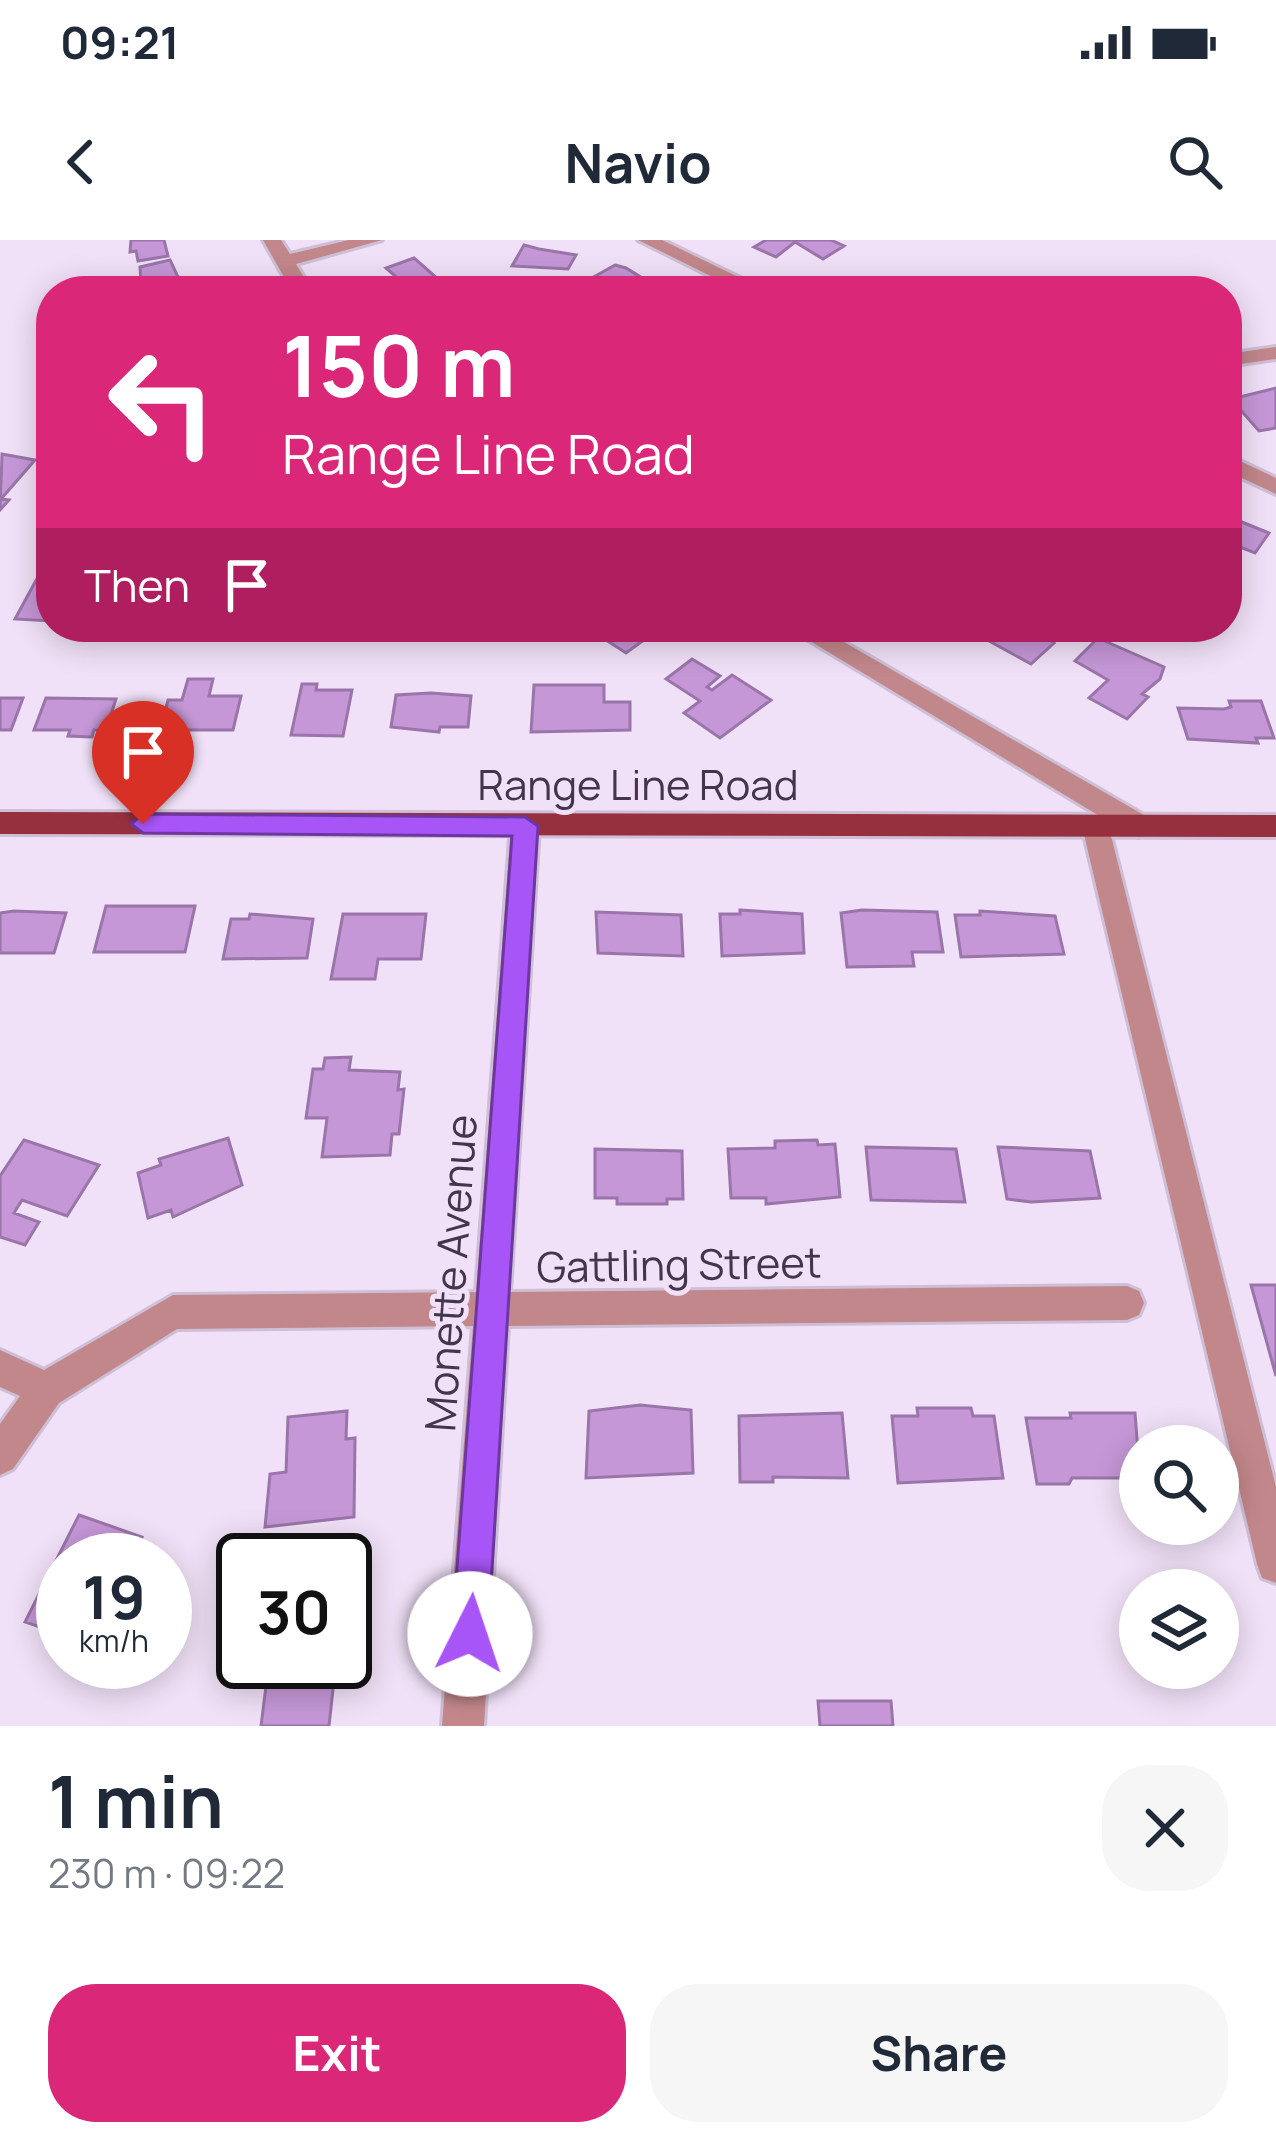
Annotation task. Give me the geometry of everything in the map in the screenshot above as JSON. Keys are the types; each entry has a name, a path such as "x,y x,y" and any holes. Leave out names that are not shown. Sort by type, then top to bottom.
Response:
{"main road":[{"name":"Range Line Road","path":"0,823 1276,826"}],"street":[{"path":"272,240 291,276"},
{"path":"281,262 374,240"},
{"path":"647,240 725,276"},
{"path":"1242,358 1276,353"},
{"path":"1242,470 1276,487"},
{"path":"825,642 1139,826"},
{"name":"Monette Avenue","path":"464,1726 525,826"},
{"path":"1096,826 1268,1499 1276,1564"},
{"name":"Gattling Street","path":"0,1456 46,1390 173,1312 1127,1304"},
{"path":"0,1368 46,1390"}],"building":[{"path":"131,240 164,240 168,256 138,261 136,251 130,252"},
{"path":"766,240 831,240 844,246 823,259 795,242 776,257 754,247"},
{"path":"524,245 576,255 568,269 512,266"},
{"path":"414,258 435,276 395,276 386,268"},
{"path":"170,260 178,276 141,276 140,267"},
{"path":"615,265 639,276 596,276"},
{"path":"1276,388 1276,428 1259,431 1242,412 1242,396"},
{"path":"2,454 35,460 1,499 9,500 0,510"},
{"path":"1242,522 1269,533 1255,553 1242,548"},
{"path":"36,580 36,620 15,619"},
{"path":"609,642 641,642 626,653"},
{"path":"991,642 1054,643 1031,664"},
{"path":"1094,642 1107,642 1164,667 1160,679 1142,694 1148,697 1127,719 1089,698 1108,680 1075,661"},
{"path":"692,659 720,676 707,687 712,690 732,675 771,700 720,738 684,713 700,701 666,679"},
{"path":"188,679 213,679 209,696 241,696 233,730 160,730 168,700 182,700"},
{"path":"302,684 317,684 316,690 352,690 343,736 291,735"},
{"path":"534,685 604,685 604,702 630,702 630,730 531,732"},
{"path":"396,695 471,696 468,727 440,727 439,732 391,727"},
{"path":"0,698 23,698 11,730 0,730"},
{"path":"46,698 116,699 106,730 94,730 92,737 68,736 70,730 34,730"},
{"path":"1229,701 1261,701 1274,738 1256,738 1258,743 1188,739 1178,708 1224,709 1231,707"},
{"path":"106,906 195,906 185,952 94,952"},
{"path":"740,910 802,914 804,953 722,956 720,914 740,914"},
{"path":"980,911 1055,916 1064,954 961,957 955,915 980,915"},
{"path":"596,912 681,915 683,956 598,953"},
{"path":"937,912 943,952 912,952 914,966 847,967 841,913"},
{"path":"0,913 66,913 54,953 0,953"},
{"path":"250,914 313,919 307,958 223,959 231,919 249,919"},
{"path":"343,914 426,914 421,959 378,959 375,979 331,979"},
{"path":"351,1057 349,1070 400,1072 398,1090 404,1089 399,1134 392,1134 390,1155 322,1157 327,1118 306,1118 313,1069 323,1069 325,1058"},
{"path":"228,1138 242,1185 173,1217 171,1210 148,1218 138,1173 161,1165 159,1159"},
{"path":"24,1140 99,1165 67,1216 22,1200 14,1213 39,1222 25,1245 0,1237 0,1176"},
{"path":"817,1140 818,1145 835,1144 840,1197 766,1204 766,1198 731,1198 728,1149 775,1148 775,1141"},
{"path":"866,1147 956,1149 965,1202 871,1200"},
{"path":"998,1147 1090,1151 1100,1198 1007,1199"},
{"path":"595,1149 682,1151 683,1199 667,1199 667,1204 617,1204 617,1198 595,1198"},
{"path":"1251,1285 1276,1285 1276,1376"},
{"path":"640,1405 691,1410 693,1473 586,1478 589,1411"},
{"path":"917,1408 971,1408 973,1416 994,1416 1003,1478 898,1483 892,1416 918,1416"},
{"path":"347,1411 346,1439 355,1438 354,1517 265,1527 270,1474 286,1472 288,1417"},
{"path":"842,1413 848,1478 773,1477 773,1482 740,1482 739,1416"},
{"path":"1070,1413 1135,1413 1136,1425 1119,1425 1119,1478 1037,1484 1026,1418 1071,1418"},
{"path":"79,1515 131,1533 70,1533"},
{"path":"36,1600 36,1626 25,1622"},
{"path":"266,1689 333,1689 329,1726 261,1726"},
{"path":"818,1701 891,1701 893,1726 820,1726"}],"route":[{"path":"143,824 525,826 470,1634"}]}
